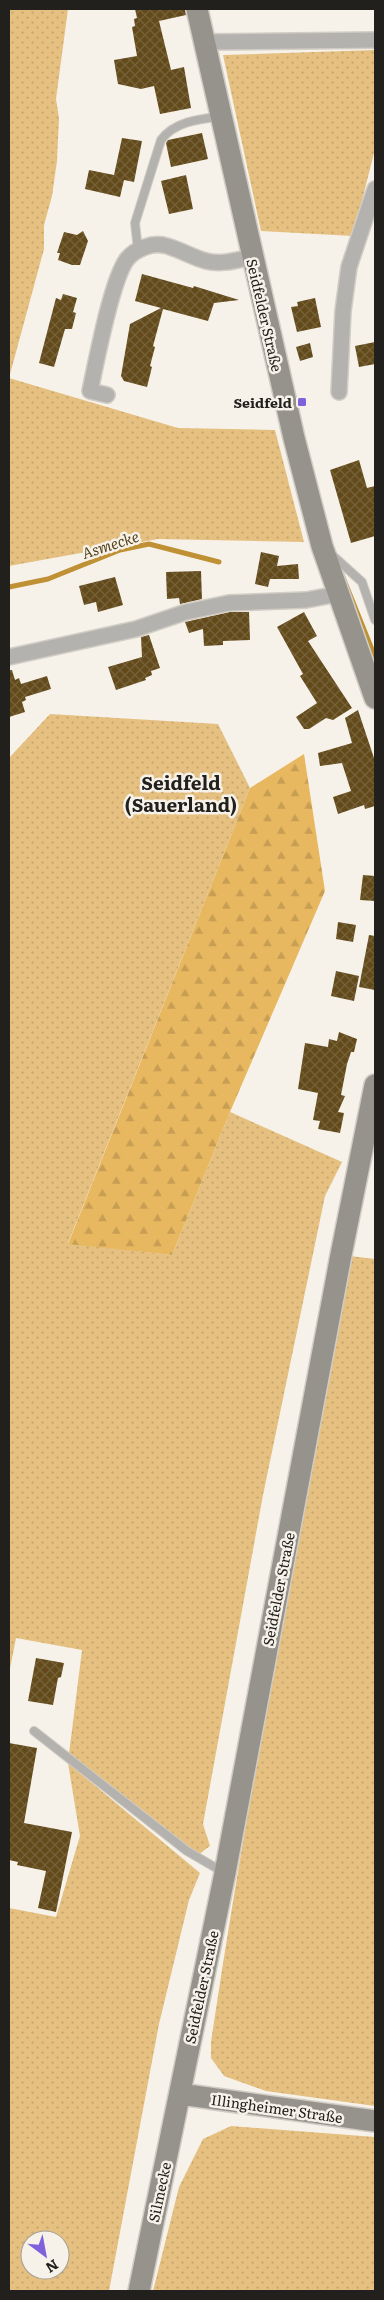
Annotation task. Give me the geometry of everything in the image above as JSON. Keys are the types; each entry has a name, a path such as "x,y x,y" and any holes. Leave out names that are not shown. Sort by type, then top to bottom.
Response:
{"main road":[{"name":"Seidfelder Straße","path":"197,9 294,438 322,546 375,698"},
{"name":"Seidfelder Straße","path":"180,2094 225,1873 339,1264 375,1085"},
{"name":"Illingheimer Straße","path":"180,2094 375,2121"},
{"name":"Silmecke","path":"138,2291 180,2094"}],"street":[{"path":"204,42 375,40"},
{"path":"339,392 343,311 349,267 375,189"},
{"path":"107,395 90,391 103,332 121,271 128,259 138,250 161,244 216,263 252,257"},
{"path":"9,657 136,629 186,612 229,602 306,600 338,594"}],"lane":[{"path":"138,250 135,223 160,140 167,131 178,125 191,121 221,117"},
{"path":"322,546 362,582 375,620"},
{"path":"34,1731 187,1851 225,1873"}],"shaded area":[{"path":"9,9 68,9 56,99 59,118 57,161 52,196 44,225 44,249 9,378"},
{"path":"375,50 375,149 353,236 261,231 223,55"},
{"path":"9,378 178,428 275,430 304,542 158,539 9,566"},
{"path":"50,714 218,724 250,788 68,1243 172,1255 230,1112 342,1162 325,1196 263,1495 203,1824 210,1846 198,1855 69,1754 82,1650 16,1638 9,1674 9,758"},
{"path":"350,1256 375,1259 375,2106 266,2091 224,2076 211,2058 211,2042 242,1845"},
{"path":"68,1763 200,1873 189,1900 159,2024 109,2291 9,2291 9,1908 56,1917 80,1836"},
{"path":"231,2126 375,2137 375,2291 153,2291 179,2187 203,2139"}],"green space":[{"path":"304,754 325,891 230,1112 172,1255 68,1244 250,788"}],"building":[{"path":"135,9 185,9 186,15 159,21 171,70 184,67 191,108 160,114 154,86 141,89 118,84 114,60 137,56 132,27 135,26 134,19 137,18"},
{"path":"202,133 208,159 171,167 166,143 168,140"},
{"path":"122,138 142,141 134,182 124,180 120,197 85,189 89,170 114,175"},
{"path":"186,175 193,209 169,214 161,181"},
{"path":"83,231 88,241 80,265 72,265 58,260 60,253 57,253 64,232 77,235"},
{"path":"142,274 193,288 194,286 239,300 214,303 208,321 163,309 153,346 155,347 147,387 124,381 121,376 130,324 161,308 135,301"},
{"path":"63,294 77,298 73,312 76,313 72,329 65,329 54,367 39,363 56,298 61,300"},
{"path":"315,298 321,327 297,332 291,307 298,306 297,302"},
{"path":"375,342 375,364 359,367 355,346"},
{"path":"310,343 313,357 300,361 296,347"},
{"path":"359,460 367,488 375,486 375,536 351,543 330,470"},
{"path":"261,552 279,556 277,566 298,564 299,579 270,579 268,587 255,584"},
{"path":"201,571 202,599 180,604 179,598 167,599 166,572"},
{"path":"115,577 123,605 98,612 96,602 84,605 79,586"},
{"path":"230,612 249,612 250,640 223,641 223,645 204,646 203,629 189,633 185,622"},
{"path":"304,612 317,636 308,641 352,708 333,720 326,718 309,729 304,729 296,717 317,703 300,676 303,674 277,627"},
{"path":"149,635 160,668 151,671 152,675 145,678 146,680 116,690 108,667 142,657 141,637"},
{"path":"9,670 12,670 15,680 19,678 21,684 47,676 51,689 25,697 26,700 22,702 25,712 9,717"},
{"path":"358,710 375,761 375,806 365,809 364,805 338,814 333,797 351,791 342,763 320,766 318,753 352,743 345,718"},
{"path":"363,875 375,876 375,901 360,900"},
{"path":"338,922 356,925 353,942 336,939"},
{"path":"369,935 375,936 375,990 359,987"},
{"path":"336,971 359,976 354,1001 331,996"},
{"path":"339,1032 357,1039 354,1052 351,1052 347,1064 341,1095 345,1096 338,1112 344,1113 340,1133 318,1129 320,1121 313,1120 318,1093 298,1089 305,1043 328,1047 329,1039 337,1041"},
{"path":"36,1658 64,1663 61,1677 58,1678 53,1705 28,1701"},
{"path":"9,1743 37,1748 24,1823 72,1832 56,1912 38,1908 46,1871 17,1865 18,1862 9,1860"}],"waterway":[{"name":"Asmecke","path":"9,587 48,579 120,550 149,544 219,562"},
{"name":"Asmecke","path":"342,575 375,657"}],"place":[{"name":"Seidfeld","path":"302,402"}],"district":[{"name":"Seidfeld (Sauerland)","path":"181,793"}]}
